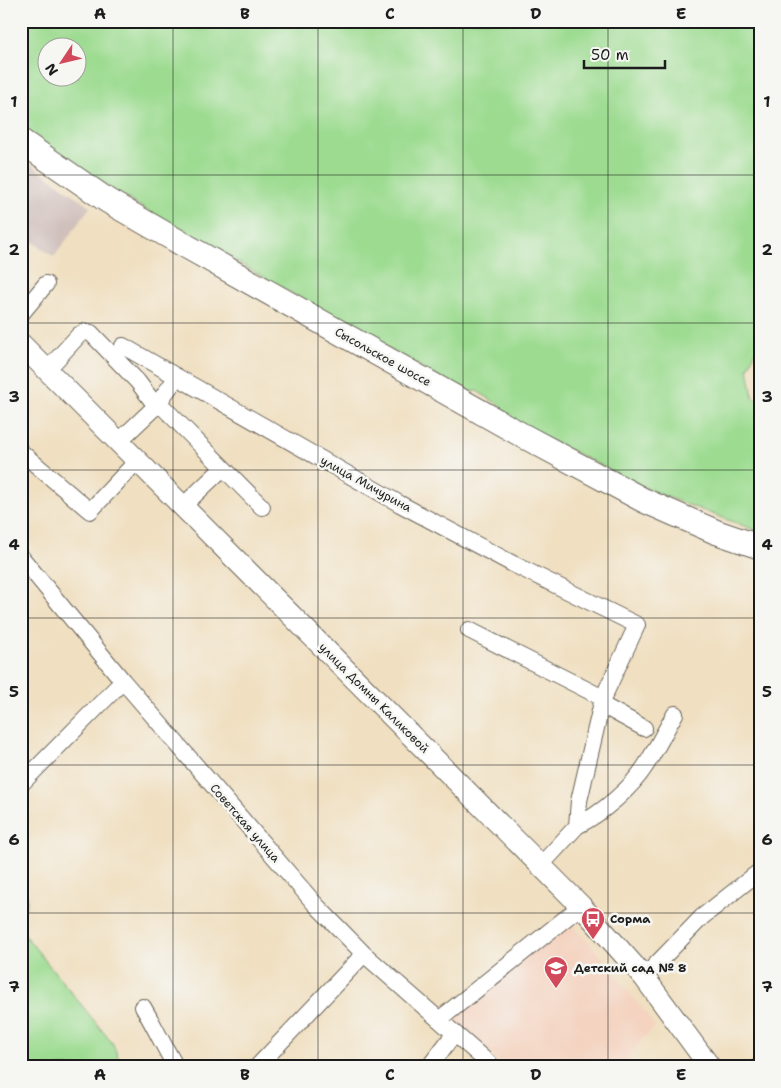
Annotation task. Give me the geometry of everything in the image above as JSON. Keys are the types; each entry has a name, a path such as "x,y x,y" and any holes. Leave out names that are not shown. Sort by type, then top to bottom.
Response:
{"highway":[{"name":"Сысольское шоссе","path":"21,141 108,201 520,434 644,500 716,532 760,547"}],"main road":[{"name":"улица Домны Каликовой","path":"21,344 542,865 644,977 710,1067"}],"street":[{"path":"21,314 46,284"},
{"path":"47,370 79,335 85,332 91,333 138,382 156,406 164,408 262,507"},
{"name":"улица Мичурина","path":"123,346 400,504 513,564 637,625 602,702"},
{"path":"118,442 156,406 177,377"},
{"path":"21,452 90,511 138,461"},
{"path":"183,506 223,468"},
{"name":"Советская улица","path":"21,557 122,681 315,904 364,954 493,1067"},
{"path":"469,630 602,702 644,728"},
{"path":"21,784 122,681"},
{"path":"577,826 579,800 602,702"},
{"path":"542,865 577,826 591,819 616,799 645,767 675,714"},
{"path":"644,977 702,917 760,871"},
{"path":"440,1019 581,906"},
{"path":"257,1067 364,954"},
{"path":"143,1007 157,1029 165,1049 176,1067"},
{"path":"429,1067 454,1034"}],"shaded area":[{"path":"25,160 90,207 54,257 21,233 21,223 28,214 21,208 21,165"},
{"name":"Детский сад № 8","path":"568,921 604,959 655,1026 633,1050 628,1062 629,1067 505,1067 451,1019"}],"green space":[{"path":"21,21 760,21 760,342 748,368 753,397 760,404 760,532 654,492 504,417 501,406 477,391 466,393 117,193 21,127"},
{"path":"21,883 27,896 27,901 21,920"},
{"path":"21,927 27,938 113,1044 118,1057 118,1067 21,1067"}],"waterway":[{"path":"21,29 31,21"},
{"path":"595,21 760,27"}],"place":[{"name":"Сорма","path":"593,940"},
{"name":"Детский сад № 8","path":"556,989"}]}
